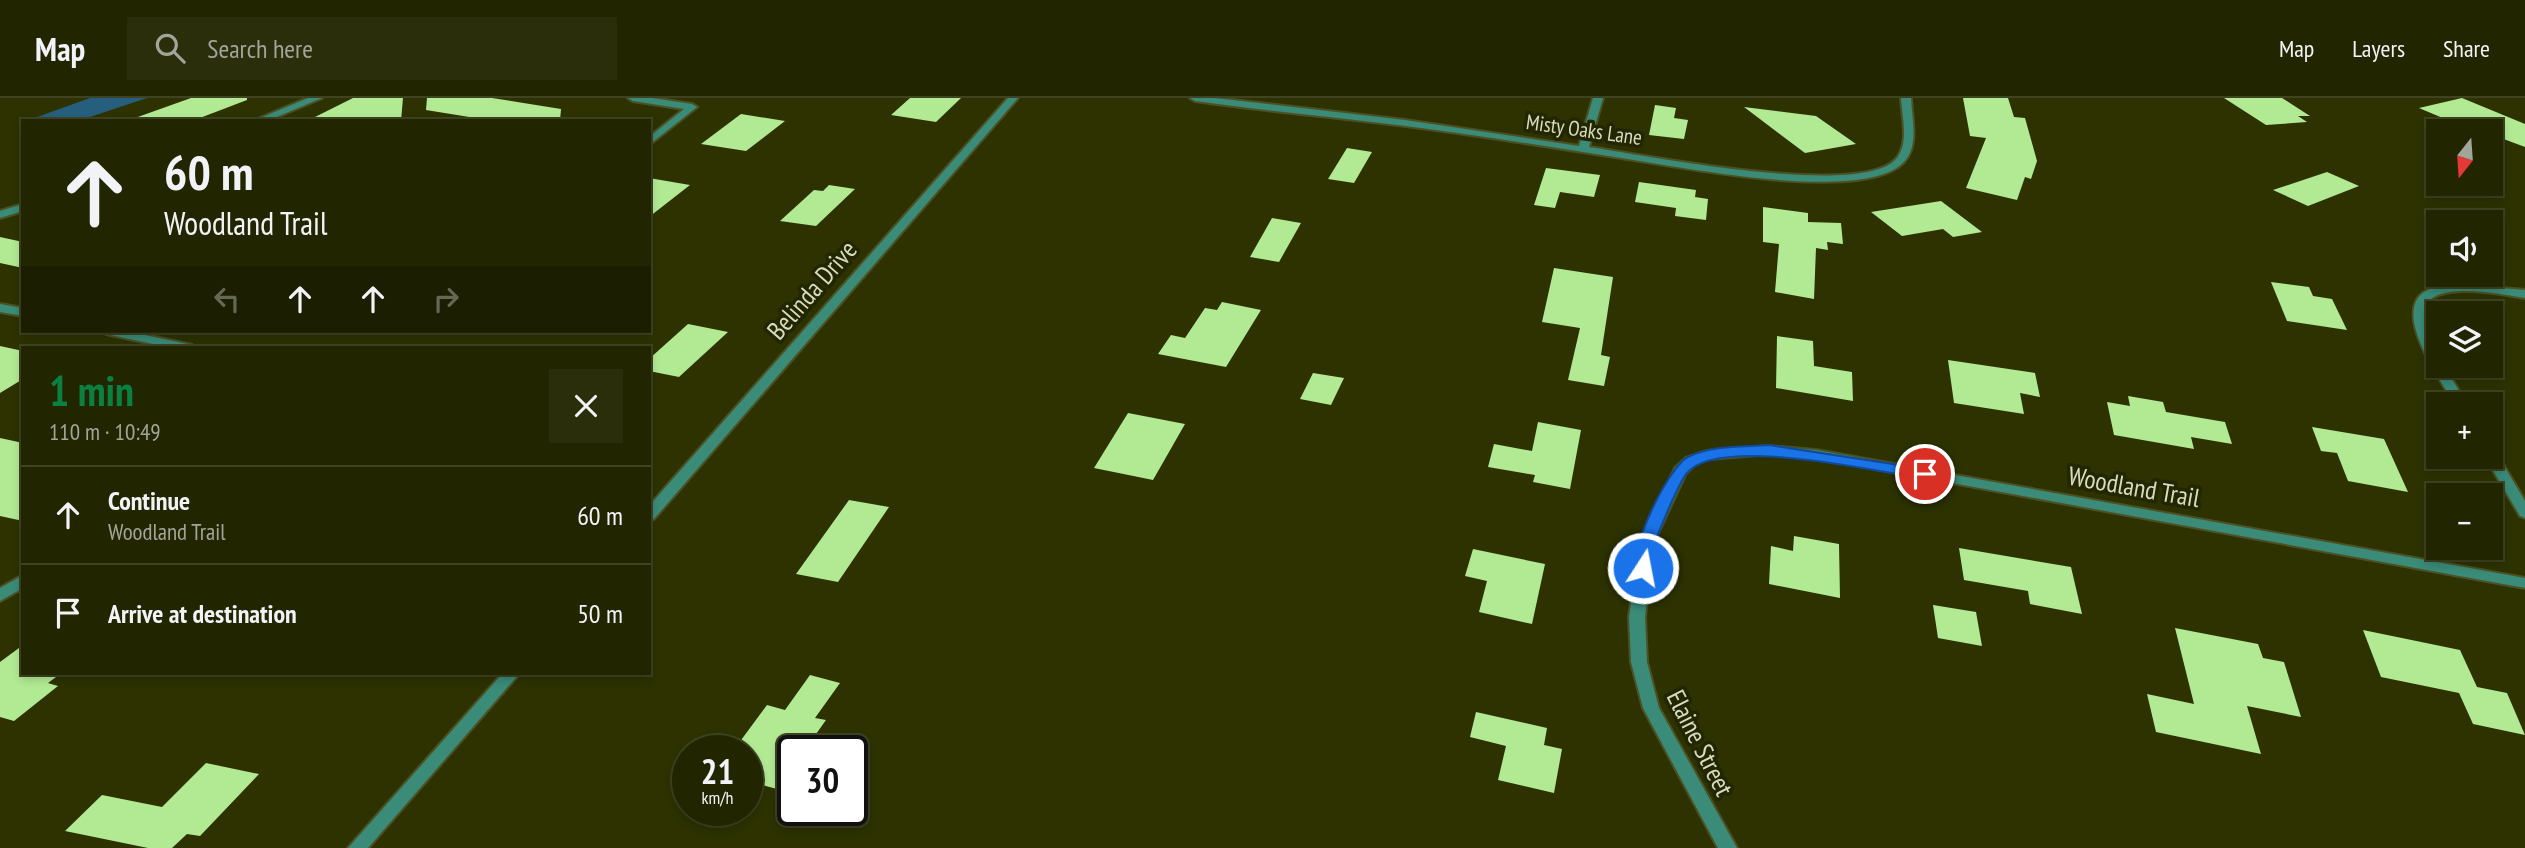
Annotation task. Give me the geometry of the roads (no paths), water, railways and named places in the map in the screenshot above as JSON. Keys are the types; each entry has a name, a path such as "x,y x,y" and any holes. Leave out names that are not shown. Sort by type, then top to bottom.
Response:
{"street":[{"path":"263,119 317,98"},
{"path":"633,98 692,107 651,140"},
{"name":"Belinda Drive","path":"651,514 1013,98"},
{"name":"Misty Oaks Lane","path":"1195,98 1405,123 1786,178 1836,179 1885,171 1898,163 1906,153 1906,98"},
{"path":"1583,149 1598,98"},
{"path":"0,215 21,208"},
{"path":"2426,345 2417,319 2417,307 2423,298 2444,286 2525,294"},
{"path":"0,308 21,312"},
{"path":"119,333 179,346"},
{"name":"Woodland Trail","path":"1734,453 1769,450 1816,454 2525,583"},
{"name":"Elaine Street","path":"1728,848 1651,708 1639,662 1637,617 1646,544 1680,471 1691,461 1707,455 1734,453"},
{"path":"2499,469 2525,513"},
{"path":"0,596 13,582"},
{"path":"357,848 510,675"}],"water":[{"path":"90,98 147,98 84,119 32,119"}]}
